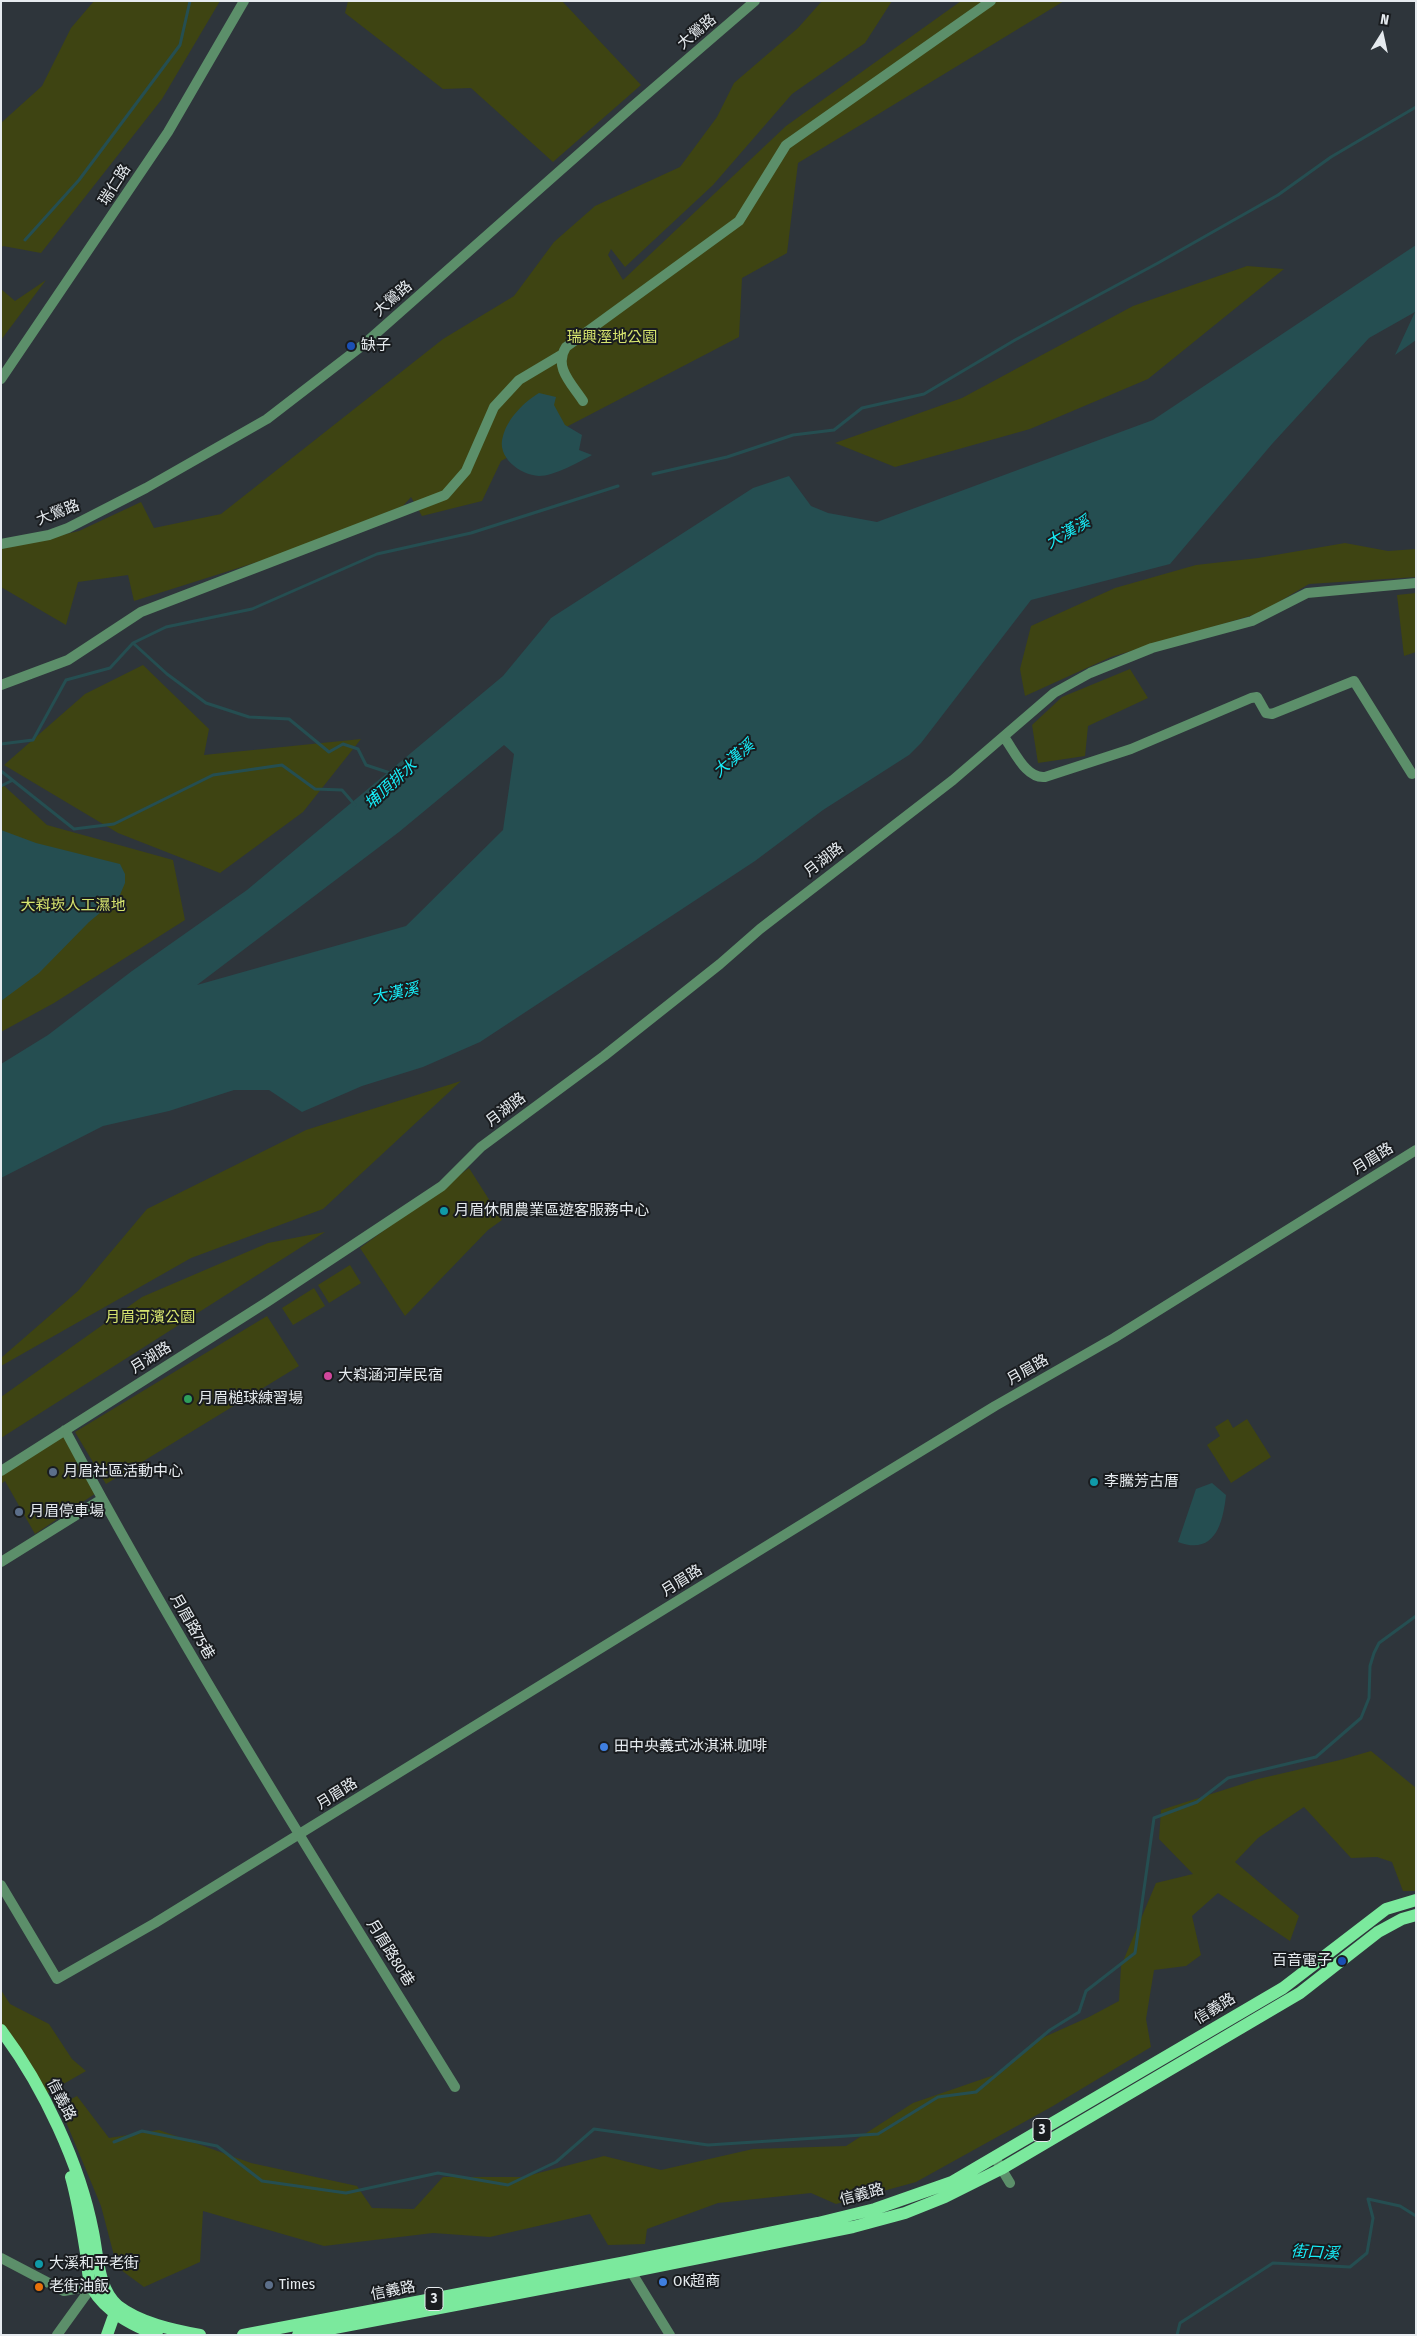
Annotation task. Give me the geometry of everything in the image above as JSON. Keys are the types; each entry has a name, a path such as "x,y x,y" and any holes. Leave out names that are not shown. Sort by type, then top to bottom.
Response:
{"main road":[{"name":"信義路","path":"998,2164 1283,1988 1386,1909 1416,1900"},
{"name":"信義路","path":"298,2335 628,2268 874,2209 952,2182 998,2164 1300,1992 1378,1932 1402,1919 1416,1915"},
{"path":"1297,1977 1300,1992"},
{"name":"信義路","path":"1,2030 14,2048 54,2118 77,2172 88,2201 104,2287 116,2309 133,2325 157,2335"},
{"name":"信義路","path":"1,2042 40,2109 70,2174 78,2203 91,2286 103,2303 116,2309 172,2330 200,2335"},
{"name":"信義路","path":"243,2335 628,2268"},
{"path":"107,2335 116,2309"}],"street":[{"name":"瑞仁路","path":"1,379 168,132 244,1"},
{"name":"大鶯路","path":"1,544 49,535 68,528 146,488 267,419 309,389 370,339 617,120 755,1"},
{"path":"583,402 560,365 561,355 566,347 739,220 786,145 991,1"},
{"path":"1,684 68,660 141,612 446,495 466,471 494,407 519,380 561,355"},
{"name":"月湖路","path":"1,1471 267,1302 442,1186 481,1147 604,1056 720,964 760,929 953,780 1054,693 1090,673 1152,648 1252,621 1307,593 1416,583"},
{"path":"1004,737 1030,773 1037,778 1046,777 1131,749 1252,698 1258,697 1266,713 1272,714 1354,681 1412,774"},
{"name":"月眉路","path":"1,1885 57,1979 155,1923 995,1406 1114,1338 1416,1150"},
{"name":"月眉路75巷","path":"65,1430 185,1647 298,1835"},
{"path":"1,1562 102,1499"},
{"name":"月眉路80巷","path":"298,1835 455,2087"},
{"path":"998,2164 1010,2183"},
{"path":"1,2258 64,2291 91,2286"},
{"path":"628,2268 670,2335"},
{"path":"57,2335 91,2286 102,2278"}],"green space":[{"path":"94,1 220,1 162,99 41,253 3,246 1,248 1,123 42,86 71,28"},
{"path":"348,1 562,1 641,85 553,162 471,88 443,89 345,13"},
{"name":"瑞興溼地公園","path":"822,1 892,1 865,43 792,94 713,185 625,267 611,249 608,255 623,280 786,126 961,1 1064,1 798,163 787,253 742,278 739,337 501,461 482,501 422,516 411,497 403,506 273,557 134,601 128,575 78,582 66,625 1,587 1,549 79,531 141,502 154,528 221,514 443,339 514,296 554,242 595,206 680,167 717,117 734,83 798,28"},
{"path":"1247,266 1284,269 1148,379 1030,429 895,467 835,443 962,398 1133,306"},
{"path":"46,280 1,340 1,289 15,301"},
{"path":"1345,543 1388,551 1416,549 1416,577 1309,584 1260,613 1111,657 1025,696 1020,669 1031,626 1115,588 1196,565 1258,558"},
{"path":"1416,593 1416,652 1404,656 1397,595"},
{"path":"143,665 209,729 204,755 361,739 303,812 220,873 118,833 4,765 85,694"},
{"path":"1130,669 1148,698 1088,726 1085,756 1038,763 1032,725 1062,697"},
{"name":"大嵙崁人工濕地","path":"1,783 47,825 173,860 185,920 54,1003 1,1032"},
{"path":"461,1081 323,1209 191,1258 1,1366 1,1358 78,1291 147,1209 306,1130"},
{"path":"469,1168 502,1220 488,1230 405,1316 360,1248"},
{"name":"月眉河濱公園","path":"325,1232 1,1438 1,1397 142,1297 268,1243"},
{"path":"350,1265 361,1283 329,1303 318,1285"},
{"path":"314,1288 325,1306 293,1325 282,1308"},
{"name":"月眉槌球練習場","path":"267,1316 299,1366 106,1484 75,1432"},
{"path":"1228,1419 1233,1428 1247,1419 1271,1457 1231,1483 1207,1445 1220,1436 1215,1427"},
{"path":"65,1431 99,1491 35,1534 5,1481 1,1484 1,1473"},
{"path":"1371,1751 1416,1788 1416,1891 1403,1891 1392,1862 1377,1857 1351,1858 1304,1807 1258,1838 1235,1862 1299,1916 1290,1941 1218,1893 1192,1916 1201,1955 1186,1966 1154,1970 1146,2019 1151,2047 1053,2106 916,2182 836,2204 811,2193 718,2203 647,2229 645,2244 608,2245 590,2214 490,2237 433,2233 324,2246 203,2211 200,2262 144,2287 117,2267 101,2206 59,2105 77,2096 109,2138 159,2130 251,2163 357,2186 372,2208 414,2209 443,2177 523,2177 604,2156 661,2170 753,2149 846,2146 913,2103 1000,2073 1033,2042 1089,2017 1119,2001 1121,1966 1156,1883 1193,1874 1159,1839 1161,1810 1258,1779"},
{"path":"1,1990 10,2004 49,2024 72,2059 86,2071 46,2094 1,2027"}],"water":[{"name":"大漢溪","path":"1416,245 1416,340 1395,355 1415,312 1369,338 1272,444 1170,564 1031,600 921,743 909,755 823,810 755,861 480,1042 423,1067 362,1086 302,1112 269,1090 234,1090 169,1111 103,1126 1,1178 1,1064 48,1035 132,971 247,890 503,676 551,618 753,488 789,476 811,506 828,513 877,522 1153,420","holes":["504,745 514,754 503,830 406,926 197,985 399,832"]},
{"path":"539,393 556,397 554,405 565,425 582,435 579,450 592,455 559,471 539,476 524,472 511,464 506,458 502,444 505,429 513,417 522,406"},
{"path":"1,830 36,843 120,864 125,874 125,883 119,897 89,922 39,973 1,1001"},
{"path":"1212,1483 1226,1495 1225,1506 1215,1534 1209,1541 1201,1544 1191,1545 1178,1542 1196,1489"}],"waterway":[{"path":"25,240 79,180 180,45 190,1"},
{"path":"653,474 727,457 793,435 834,430 862,408 924,394 1015,340 1158,263 1278,195 1331,157 1416,107"},
{"path":"1,744 33,740 66,680 110,668 133,643 166,627 252,609 377,554 471,533 618,486"},
{"path":"133,643 167,674 206,703 249,717 289,719 329,752 343,744 358,749 366,765 393,774"},
{"name":"埔頂排水","path":"1,771 74,829 114,824 213,775 282,765 315,789 342,790 355,805"},
{"path":"1,786 11,781"},
{"path":"114,2142 142,2131 217,2146 262,2181 346,2193 438,2173 508,2185 556,2162 594,2129 708,2145 878,2134 938,2097 976,2092 1050,2030 1079,2012 1086,1991 1135,1953 1154,1818 1197,1802 1228,1778 1316,1757 1361,1718 1369,1698 1370,1666 1379,1643 1416,1616"},
{"name":"街口溪","path":"1177,2335 1180,2323 1273,2263 1350,2267 1367,2253 1373,2218 1368,2199 1400,2206 1416,2216"}],"place":[{"name":"缺子","path":"351,346"},
{"name":"月眉休閒農業區遊客服務中心","path":"444,1211"},
{"name":"大嵙涵河岸民宿","path":"328,1376"},
{"name":"月眉槌球練習場","path":"188,1399"},
{"name":"月眉社區活動中心","path":"53,1472"},
{"name":"李騰芳古厝","path":"1094,1482"},
{"name":"月眉停車場","path":"19,1512"},
{"name":"田中央義式冰淇淋.咖啡","path":"604,1747"},
{"name":"百音電子","path":"1342,1961"},
{"name":"大溪和平老街","path":"39,2264"},
{"name":"OK超商","path":"663,2282"},
{"name":"Times","path":"269,2285"},
{"name":"老街油飯","path":"39,2287"}]}
